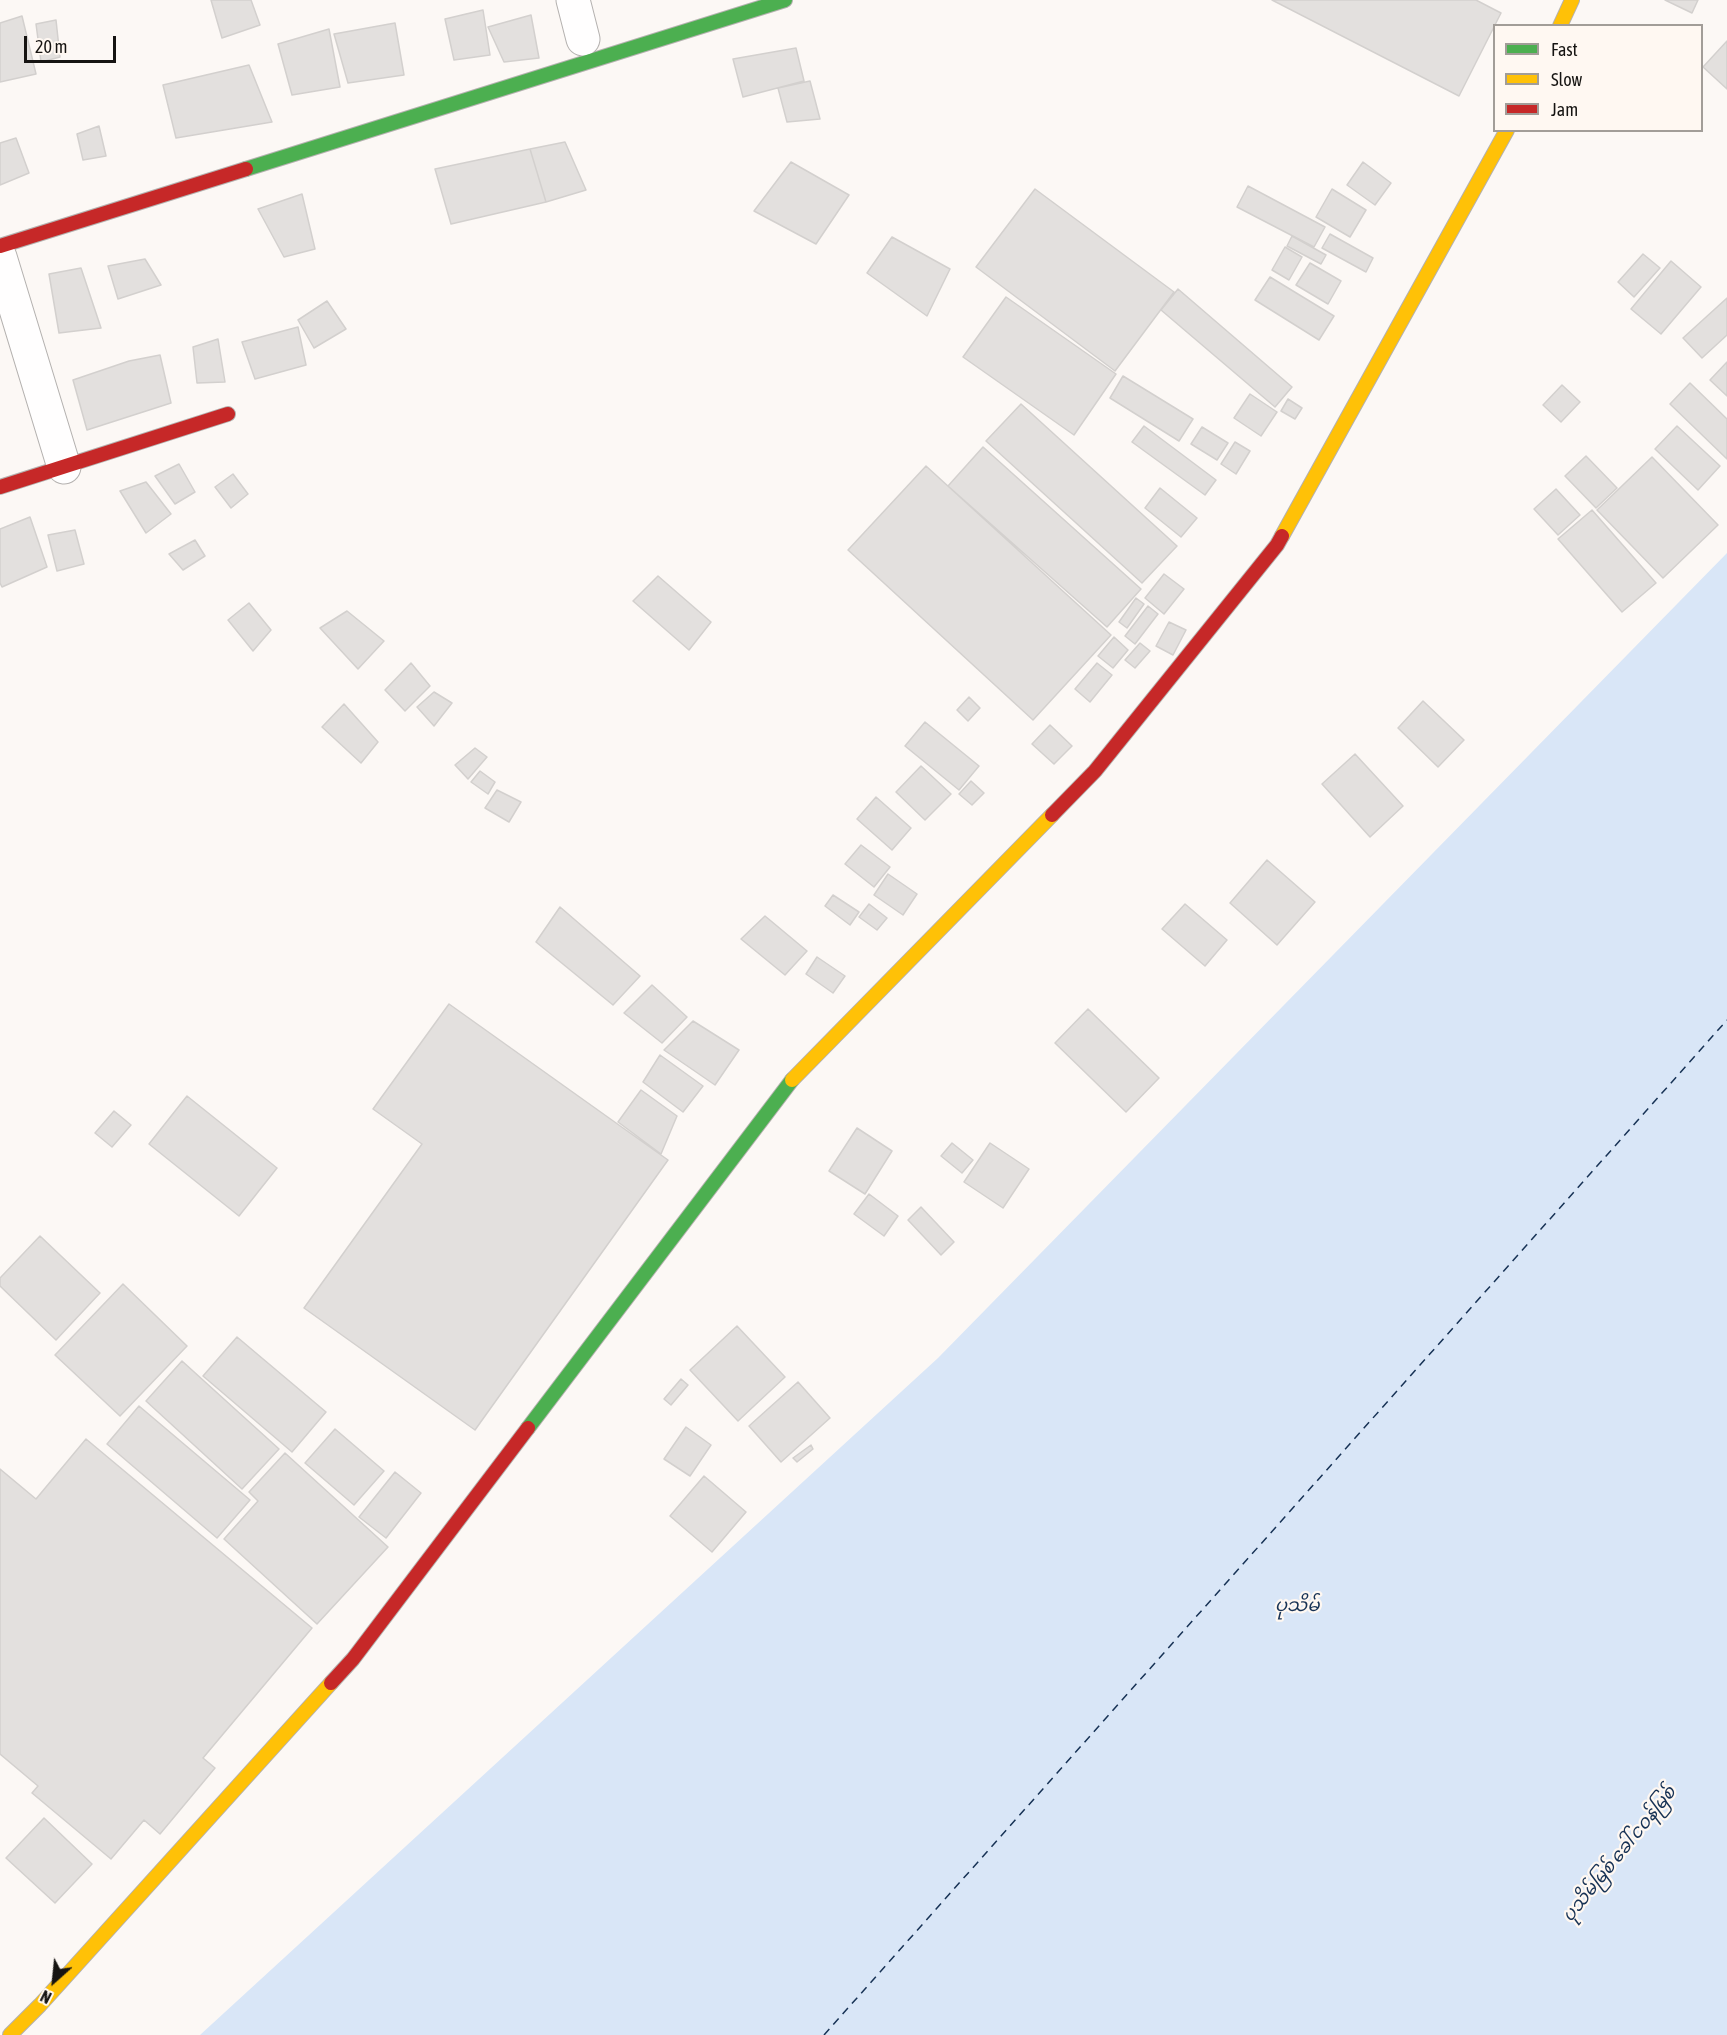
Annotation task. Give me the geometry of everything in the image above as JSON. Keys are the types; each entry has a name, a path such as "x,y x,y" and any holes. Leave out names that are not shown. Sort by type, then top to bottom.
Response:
{"street":[{"path":"573,0 584,39"},
{"path":"0,246 785,0"},
{"path":"1561,24 1572,0"},
{"path":"10,2035 40,2005 353,1659 788,1084 1095,771 1277,545 1506,132"},
{"path":"0,257 64,467"},
{"path":"0,487 228,414"}],"water":[{"name":"ပုသိမ်","path":"1727,553 1727,2035 200,2035 938,1358"}],"building":[{"path":"211,0 251,0 260,25 222,38"},
{"path":"1272,0 1476,0 1501,13 1495,24 1493,24 1493,29 1459,96"},
{"path":"1665,0 1698,0 1692,13"},
{"path":"483,10 490,55 454,60 445,19"},
{"path":"531,15 539,58 504,62 488,27"},
{"path":"22,16 36,74 0,82 0,23"},
{"path":"56,20 60,57 41,62 36,24"},
{"path":"395,23 404,75 348,83 334,34"},
{"path":"329,29 340,87 292,95 278,44"},
{"path":"1727,41 1727,89 1703,67"},
{"path":"796,48 804,81 743,97 733,59"},
{"path":"249,65 272,122 176,138 163,85"},
{"path":"810,81 820,119 787,122 778,88"},
{"path":"99,126 106,156 83,160 77,134"},
{"path":"16,138 29,173 0,185 0,143"},
{"path":"565,142 586,190 546,202 530,149"},
{"path":"530,149 546,202 451,224 435,169"},
{"path":"791,162 849,195 816,244 754,211"},
{"path":"1363,162 1391,183 1375,205 1347,185"},
{"path":"1248,186 1325,227 1314,247 1237,207"},
{"path":"1035,189 1174,292 1115,371 976,267"},
{"path":"1332,189 1366,210 1350,237 1316,217"},
{"path":"302,194 315,249 284,257 258,209"},
{"path":"1330,234 1373,258 1366,272 1322,248"},
{"path":"1292,236 1326,255 1321,264 1287,246"},
{"path":"892,237 950,269 927,316 867,273"},
{"path":"1285,247 1302,257 1289,280 1272,270"},
{"path":"1643,254 1660,268 1634,297 1618,282"},
{"path":"145,259 161,285 118,299 108,266"},
{"path":"1671,261 1701,287 1661,334 1631,309"},
{"path":"1310,263 1341,281 1328,304 1296,285"},
{"path":"81,268 101,328 59,333 49,274"},
{"path":"1270,277 1334,316 1319,340 1255,300"},
{"path":"1178,289 1292,387 1275,407 1161,310"},
{"path":"1006,297 1116,374 1074,435 963,357"},
{"path":"1727,298 1727,335 1702,358 1683,338"},
{"path":"327,301 346,329 314,348 298,320"},
{"path":"298,327 306,365 255,379 242,342"},
{"path":"218,339 225,382 197,383 193,347"},
{"path":"160,355 171,403 87,430 73,380 129,361"},
{"path":"1727,362 1727,396 1710,380"},
{"path":"1123,376 1193,419 1179,441 1110,398"},
{"path":"1690,383 1727,419 1727,459 1670,404"},
{"path":"1562,385 1580,402 1561,422 1543,405"},
{"path":"1250,394 1277,412 1261,436 1234,418"},
{"path":"1288,399 1302,408 1295,419 1281,411"},
{"path":"1021,404 1177,546 1142,583 986,441"},
{"path":"1144,426 1216,480 1205,495 1132,442"},
{"path":"1677,426 1720,466 1698,490 1655,449"},
{"path":"1202,427 1228,443 1217,460 1191,444"},
{"path":"1235,442 1250,451 1236,474 1221,464"},
{"path":"983,447 1141,589 1107,627 948,486"},
{"path":"1586,456 1617,488 1596,508 1565,476"},
{"path":"1652,457 1718,525 1663,578 1597,510"},
{"path":"179,464 195,492 175,504 155,476"},
{"path":"926,466 1111,635 1033,720 848,550"},
{"path":"233,474 248,494 231,508 215,487"},
{"path":"146,482 171,514 146,533 120,491"},
{"path":"1160,488 1197,518 1181,537 1145,508"},
{"path":"1556,489 1580,515 1558,535 1534,509"},
{"path":"1592,510 1656,583 1622,612 1558,539"},
{"path":"30,517 47,567 2,587 0,583 0,529"},
{"path":"75,530 84,564 57,571 48,535"},
{"path":"195,540 205,556 183,570 169,554"},
{"path":"1164,574 1184,589 1164,614 1145,598"},
{"path":"658,576 711,622 689,650 633,601"},
{"path":"1136,598 1144,604 1127,628 1119,622"},
{"path":"249,603 271,630 253,651 228,620"},
{"path":"1148,606 1158,614 1135,644 1125,636"},
{"path":"347,611 384,641 358,669 320,628"},
{"path":"1169,622 1186,630 1173,655 1156,646"},
{"path":"1114,637 1128,650 1113,668 1098,656"},
{"path":"1140,643 1150,651 1135,668 1125,660"},
{"path":"411,663 430,686 405,711 385,690"},
{"path":"1097,663 1112,675 1090,702 1075,689"},
{"path":"434,692 452,703 434,726 417,707"},
{"path":"969,697 980,708 968,721 957,710"},
{"path":"1423,701 1464,740 1438,767 1398,728"},
{"path":"344,704 378,742 361,763 322,727"},
{"path":"925,722 979,766 959,790 905,746"},
{"path":"1050,725 1072,746 1054,764 1032,744"},
{"path":"475,748 487,757 468,779 455,765"},
{"path":"1355,754 1403,806 1370,837 1322,784"},
{"path":"921,766 951,794 925,820 896,792"},
{"path":"480,771 495,782 488,794 471,782"},
{"path":"971,781 984,793 972,805 959,794"},
{"path":"497,790 521,802 509,822 485,808"},
{"path":"876,797 911,828 892,850 857,819"},
{"path":"861,845 890,867 874,887 845,864"},
{"path":"1267,860 1315,902 1277,945 1230,903"},
{"path":"888,874 917,894 903,915 874,895"},
{"path":"833,895 859,912 850,925 825,906"},
{"path":"869,904 887,918 877,930 859,917"},
{"path":"1185,904 1227,940 1205,966 1162,929"},
{"path":"560,907 640,976 613,1005 536,942"},
{"path":"765,916 807,951 785,975 741,939"},
{"path":"817,957 845,976 833,993 806,974"},
{"path":"652,985 687,1017 662,1043 624,1013"},
{"path":"449,1004 668,1160 475,1430 304,1308 422,1144 373,1109"},
{"path":"1088,1009 1159,1078 1126,1112 1055,1043"},
{"path":"693,1021 739,1050 715,1085 664,1050"},
{"path":"660,1055 703,1086 683,1112 643,1082"},
{"path":"641,1090 677,1116 661,1154 618,1122"},
{"path":"187,1096 277,1168 239,1216 149,1144"},
{"path":"114,1111 131,1125 112,1147 95,1133"},
{"path":"857,1128 892,1151 865,1194 829,1171"},
{"path":"952,1143 973,1160 962,1173 941,1156"},
{"path":"990,1143 1029,1169 1003,1208 964,1182"},
{"path":"869,1194 898,1216 884,1236 854,1214"},
{"path":"921,1207 954,1242 941,1255 908,1220"},
{"path":"40,1236 100,1293 56,1340 0,1286 0,1278"},
{"path":"123,1284 187,1346 120,1416 55,1355"},
{"path":"737,1326 785,1377 738,1421 690,1370"},
{"path":"237,1337 326,1412 292,1452 203,1376"},
{"path":"182,1361 279,1449 242,1489 146,1401"},
{"path":"681,1379 688,1385 671,1405 664,1399"},
{"path":"798,1382 830,1418 781,1462 749,1426"},
{"path":"139,1406 250,1500 217,1538 107,1444"},
{"path":"686,1427 711,1445 690,1476 664,1459"},
{"path":"335,1429 384,1471 354,1505 305,1463"},
{"path":"86,1439 312,1628 203,1758 215,1768 160,1834 144,1820 111,1859 32,1793 38,1786 0,1754 0,1469 36,1499"},
{"path":"811,1445 813,1449 797,1462 793,1458"},
{"path":"285,1453 388,1547 317,1624 224,1539 258,1501 249,1492"},
{"path":"395,1472 421,1493 386,1538 359,1517"},
{"path":"704,1476 746,1512 712,1552 670,1516"},
{"path":"44,1818 92,1864 55,1903 6,1858"}],"ferry route":[{"path":"824,2035 1727,1020"}],"traffic: fast":[{"path":"246,169 785,0"},
{"path":"528,1428 792,1080"}],"traffic: slow":[{"path":"1561,24 1572,0"},
{"path":"1282,536 1506,132"},
{"path":"792,1080 1052,815"},
{"path":"10,2035 40,2005 331,1683"}],"traffic: jam":[{"path":"0,246 246,169"},
{"path":"0,487 228,414"},
{"path":"1052,815 1095,771 1282,536"},
{"path":"331,1683 353,1659 528,1428"}],"water label":[{"name":"ပုသိမ်မြစ် ခေါ် ငဝန်မြစ်","path":"1619,1854"}]}
